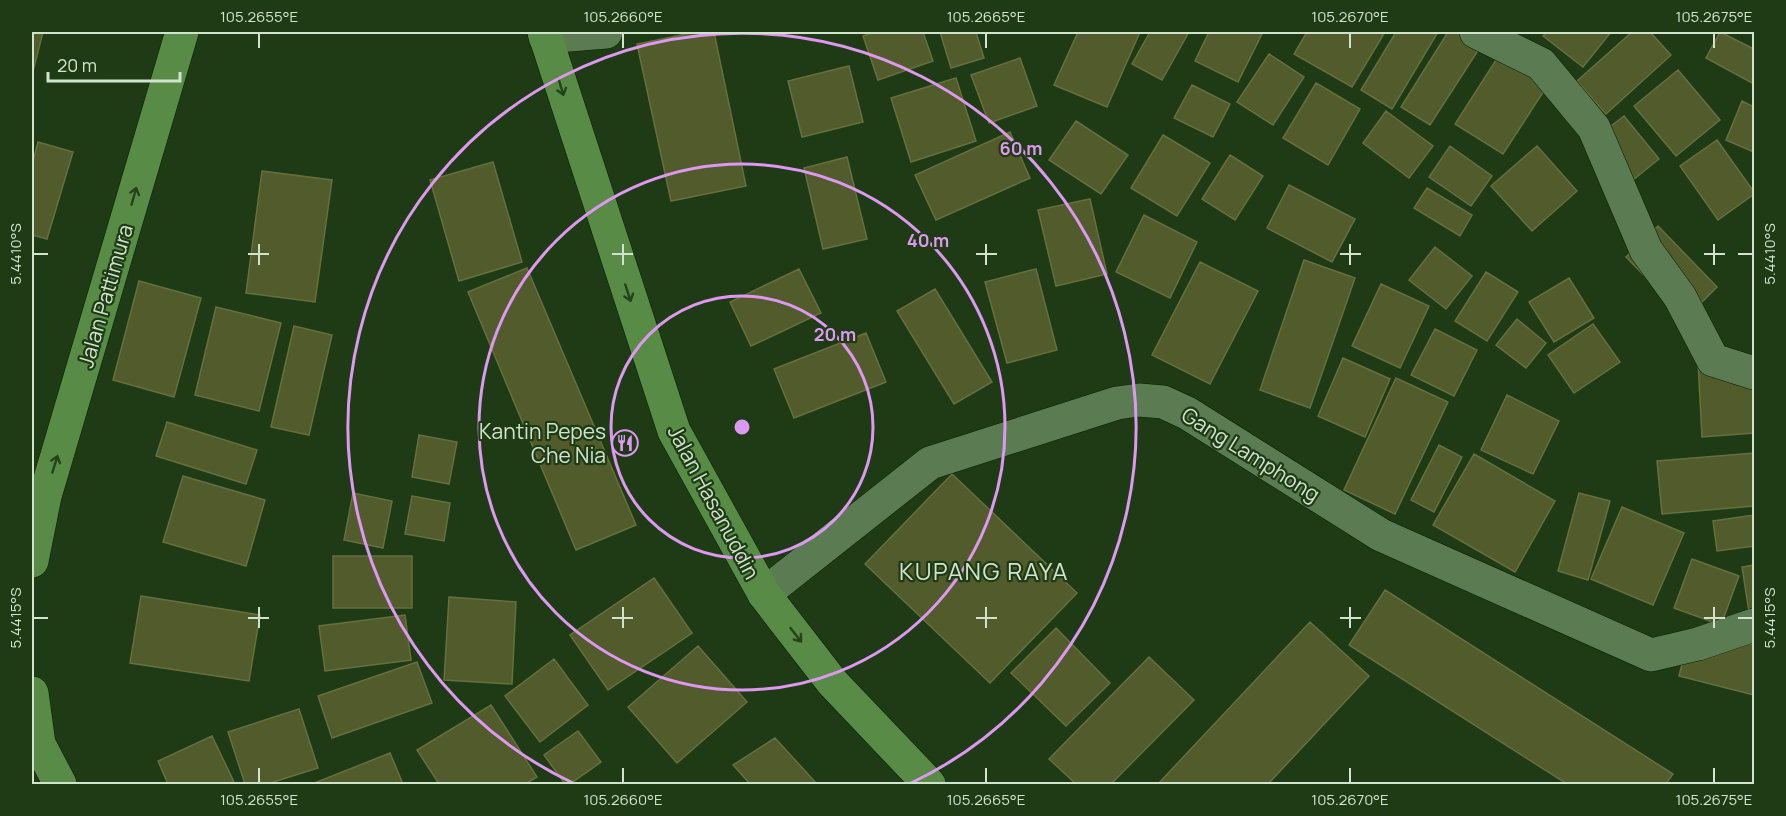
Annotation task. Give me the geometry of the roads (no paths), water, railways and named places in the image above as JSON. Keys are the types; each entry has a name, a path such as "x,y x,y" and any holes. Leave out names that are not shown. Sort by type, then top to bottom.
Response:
{"main road":[{"name":"Jalan Pattimura","path":"32,561 38,494 182,32"},
{"name":"Jalan Hasanuddin","path":"545,34 674,431 764,594 832,682 929,784"},
{"path":"32,693 39,744 60,784"}],"street":[{"path":"545,34 606,32"},
{"path":"1476,32 1541,64 1594,128 1646,250 1680,297 1713,360 1755,373"},
{"name":"Gang Lamphong","path":"764,594 930,463 1067,418 1117,403 1138,400 1162,402 1187,413 1381,535 1652,655 1698,644 1755,625"}],"place":[{"name":"Kantin Pepes Che Nia","path":"625,443"}],"district":[{"name":"KUPANG RAYA","path":"984,570"}]}
